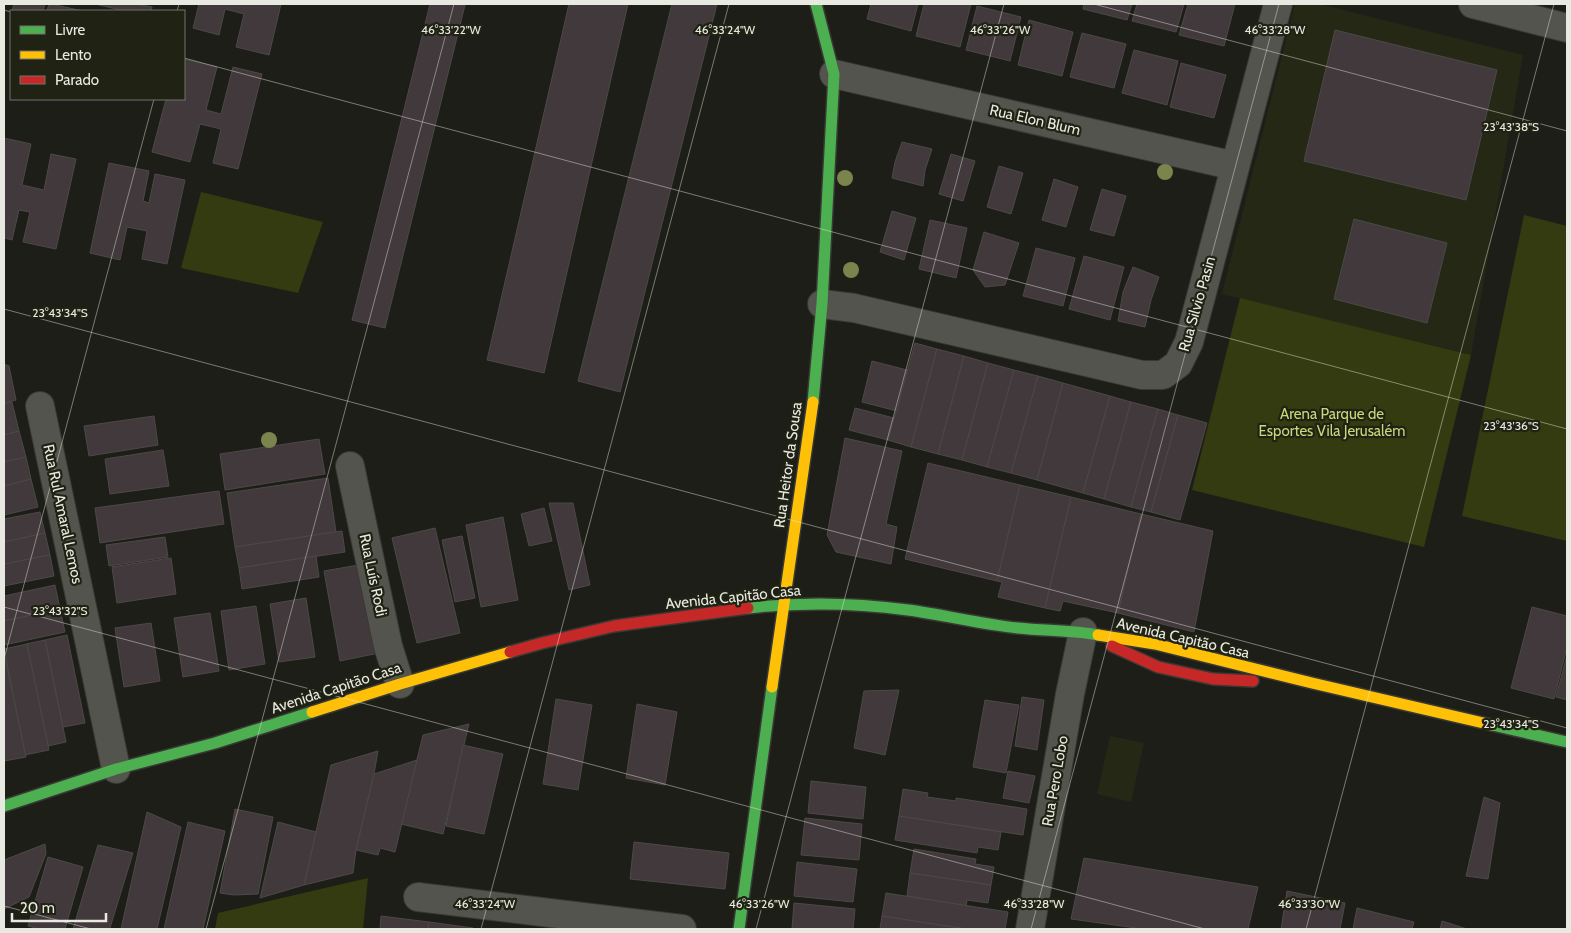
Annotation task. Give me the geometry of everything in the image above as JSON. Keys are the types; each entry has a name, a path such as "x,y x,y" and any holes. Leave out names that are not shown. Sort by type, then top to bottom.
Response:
{"main road":[{"name":"Rua Heitor da Sousa","path":"739,929 782,604 812,415 822,304 834,74 816,4"},
{"name":"Avenida Capitão Casa","path":"4,806 116,769 215,743 400,684 542,643 614,626 782,604 840,604 908,610 1018,628 1083,632 1155,644 1312,684 1567,742"},
{"path":"1083,632 1158,667 1213,678 1312,684"}],"street":[{"name":"Rua Silvio Pasin","path":"822,304 854,308 1142,375 1163,375 1178,364 1189,342 1278,4"},
{"path":"1473,4 1567,28"},
{"name":"Rua Elon Blum","path":"834,74 1235,166"},
{"name":"Rua Rul Amaral Lemos","path":"40,406 116,769"},
{"name":"Rua Luís Rodi","path":"350,466 388,646 400,684"},
{"name":"Rua Pero Lobo","path":"1030,929 1070,694 1083,632"},
{"path":"418,898 682,929"}],"shaded area":[{"path":"1295,4 1320,4 1523,55 1471,355 1222,294"},
{"path":"1110,736 1144,743 1131,802 1097,794"}],"green space":[{"path":"201,192 323,222 298,293 181,268"},
{"path":"1524,215 1567,226 1567,541 1462,516"},
{"name":"Arena Parque de Esportes Vila Jerusalém","path":"1240,298 1471,355 1424,547 1192,490"},
{"path":"368,878 363,929 215,929 218,913"}],"building":[{"path":"14,4 45,4 43,10 12,10"},
{"path":"49,4 51,4 78,10 47,10"},
{"path":"95,4 137,4 152,7 151,10 121,10"},
{"path":"199,4 281,4 269,55 236,47 244,14 225,9 219,35 193,28"},
{"path":"430,4 465,5 385,328 352,320"},
{"path":"569,4 628,4 544,373 487,360"},
{"path":"672,4 717,4 620,392 578,381"},
{"path":"871,4 918,4 911,31 867,19"},
{"path":"924,4 971,4 960,47 916,36"},
{"path":"1084,4 1132,4 1127,20 1083,9"},
{"path":"1137,4 1184,4 1176,32 1132,21"},
{"path":"1188,4 1235,4 1224,46 1179,35"},
{"path":"977,6 1021,17 1010,61 966,50"},
{"path":"1029,20 1073,32 1062,76 1018,65"},
{"path":"1335,30 1497,70 1466,200 1304,161"},
{"path":"1082,33 1126,44 1114,88 1070,77"},
{"path":"1134,50 1178,61 1167,105 1122,93"},
{"path":"185,59 217,67 206,110 221,114 233,67 262,74 238,169 213,163 221,129 200,124 190,162 152,152 166,100 185,100"},
{"path":"1181,63 1226,75 1214,118 1170,107"},
{"path":"4,138 31,144 22,185 44,190 51,154 76,159 56,249 23,242 30,212 19,210 12,240 4,238"},
{"path":"902,142 932,149 925,170 923,186 892,178"},
{"path":"951,154 975,161 963,201 939,194"},
{"path":"109,163 149,171 143,201 149,203 155,174 185,180 167,264 142,259 147,231 127,227 120,260 90,253"},
{"path":"999,166 1023,173 1011,214 987,207"},
{"path":"1054,179 1078,187 1066,227 1042,220"},
{"path":"1102,189 1126,196 1114,236 1090,230"},
{"path":"892,211 916,218 904,260 880,252"},
{"path":"1354,219 1447,243 1427,323 1334,299"},
{"path":"930,220 967,228 956,278 919,269"},
{"path":"984,232 1019,243 1005,285 985,287 973,270"},
{"path":"1036,248 1075,258 1063,306 1023,296"},
{"path":"1084,256 1124,267 1110,320 1069,309"},
{"path":"1133,267 1159,277 1151,300 1145,327 1118,321 1123,292"},
{"path":"915,343 937,349 911,447 888,440"},
{"path":"937,349 964,356 938,454 911,447"},
{"path":"964,356 988,363 962,460 938,454"},
{"path":"872,361 907,370 897,411 862,402"},
{"path":"988,363 1014,370 987,467 962,460"},
{"path":"4,364 9,366 16,400 4,403"},
{"path":"1014,370 1038,376 1011,473 987,467"},
{"path":"1038,376 1063,383 1037,480 1011,473"},
{"path":"1063,383 1110,396 1083,493 1037,480"},
{"path":"1110,396 1131,402 1104,499 1083,493"},
{"path":"12,402 19,431 4,435 4,404"},
{"path":"1131,402 1158,409 1131,507 1104,499"},
{"path":"855,408 894,418 888,440 849,430"},
{"path":"1158,409 1178,415 1151,512 1131,507"},
{"path":"1178,415 1207,423 1180,520 1151,512"},
{"path":"154,416 158,445 89,456 84,426"},
{"path":"19,431 26,457 4,462 4,435"},
{"path":"845,438 902,451 886,524 897,527 891,564 836,552 827,535"},
{"path":"319,439 325,474 225,490 220,454"},
{"path":"163,450 169,486 110,494 105,459"},
{"path":"26,457 31,479 4,486 4,462"},
{"path":"928,463 1020,485 997,581 905,559"},
{"path":"328,478 336,532 235,547 227,493"},
{"path":"31,479 38,507 4,515 4,486"},
{"path":"1020,485 1071,497 1045,608 998,597 1002,582 997,581"},
{"path":"219,491 224,524 100,543 95,508"},
{"path":"1071,497 1141,514 1118,613 1063,601 1060,611 1045,608"},
{"path":"549,503 573,503 590,585 569,590"},
{"path":"544,508 552,541 529,546 521,514"},
{"path":"40,512 45,533 4,542 4,519"},
{"path":"1141,514 1213,531 1194,632 1118,613"},
{"path":"503,517 518,600 481,607 466,525"},
{"path":"435,528 460,633 417,643 392,538"},
{"path":"342,531 345,552 239,568 235,547"},
{"path":"45,533 50,555 4,564 4,542"},
{"path":"462,536 475,598 455,602 442,540"},
{"path":"165,537 168,557 109,566 106,545"},
{"path":"50,555 54,576 4,586 4,564"},
{"path":"316,556 319,577 242,589 239,568"},
{"path":"171,558 176,594 117,603 112,567"},
{"path":"364,564 379,653 340,661 324,571"},
{"path":"55,585 60,609 4,621 4,596"},
{"path":"306,598 315,657 279,662 270,604"},
{"path":"256,606 265,664 229,670 221,611"},
{"path":"1532,607 1567,616 1567,647 1554,699 1511,688"},
{"path":"60,609 65,632 4,645 4,621"},
{"path":"210,613 219,671 183,677 174,618"},
{"path":"151,623 160,681 124,687 115,628"},
{"path":"67,635 85,723 63,727 45,640"},
{"path":"45,640 66,742 48,746 26,644"},
{"path":"27,644 49,750 25,755 4,649"},
{"path":"4,652 26,757 4,761"},
{"path":"1567,655 1567,700 1556,697"},
{"path":"899,690 885,755 854,748 864,691"},
{"path":"1022,697 1044,700 1037,750 1015,746"},
{"path":"556,699 592,705 578,790 543,784"},
{"path":"985,700 1019,705 1006,773 973,767"},
{"path":"637,704 677,712 665,785 626,778"},
{"path":"469,724 443,834 401,824 423,735"},
{"path":"463,745 503,754 484,834 446,826"},
{"path":"378,751 356,850 353,873 304,885 331,765"},
{"path":"417,760 395,852 380,848 378,855 356,850 374,774"},
{"path":"1008,771 1035,776 1029,803 1003,798"},
{"path":"811,781 866,787 863,819 808,813"},
{"path":"903,789 928,793 927,797 956,801 956,798 1027,809 1023,835 899,816"},
{"path":"1484,797 1500,803 1488,879 1466,876"},
{"path":"235,809 273,817 258,894 234,895 220,893"},
{"path":"147,812 181,827 157,929 121,929"},
{"path":"899,816 1001,832 998,850 978,847 977,853 895,840"},
{"path":"805,818 862,824 859,860 801,855"},
{"path":"188,822 225,831 203,929 164,929"},
{"path":"278,822 316,832 304,885 260,898"},
{"path":"634,842 729,853 725,889 630,879"},
{"path":"45,844 46,854 29,897 4,909 4,860"},
{"path":"98,845 133,853 110,928 73,929"},
{"path":"914,849 976,859 975,864 994,867 991,885 910,873"},
{"path":"48,857 83,867 65,929 40,929 28,926"},
{"path":"1084,858 1258,887 1248,929 1143,929 1071,919"},
{"path":"797,862 857,869 853,902 794,896"},
{"path":"910,873 991,885 988,903 967,900 966,906 907,896"},
{"path":"1287,891 1345,903 1340,929 1281,929"},
{"path":"886,893 1008,912 1005,929 966,929 882,916"},
{"path":"794,903 855,909 853,929 792,929"},
{"path":"1357,908 1414,922 1412,929 1353,929"},
{"path":"381,916 429,922 428,929 380,929"},
{"path":"882,916 966,929 880,929"},
{"path":"1442,921 1467,929 1440,929"},
{"path":"429,922 473,928 473,929 428,929"}],"traffic: fast":[{"path":"813,402 822,304 834,74 816,4"},
{"path":"748,608 808,604 868,606 922,612 1004,626 1098,635"},
{"path":"739,929 772,687"},
{"path":"4,806 116,769 215,743 312,712"},
{"path":"1492,725 1567,742"}],"traffic: slow":[{"path":"772,687 813,402"},
{"path":"1098,635 1155,644 1492,725"},
{"path":"312,712 510,652"}],"traffic: jam":[{"path":"510,652 614,626 748,608"},
{"path":"1112,646 1158,667 1213,679 1253,681"}]}
